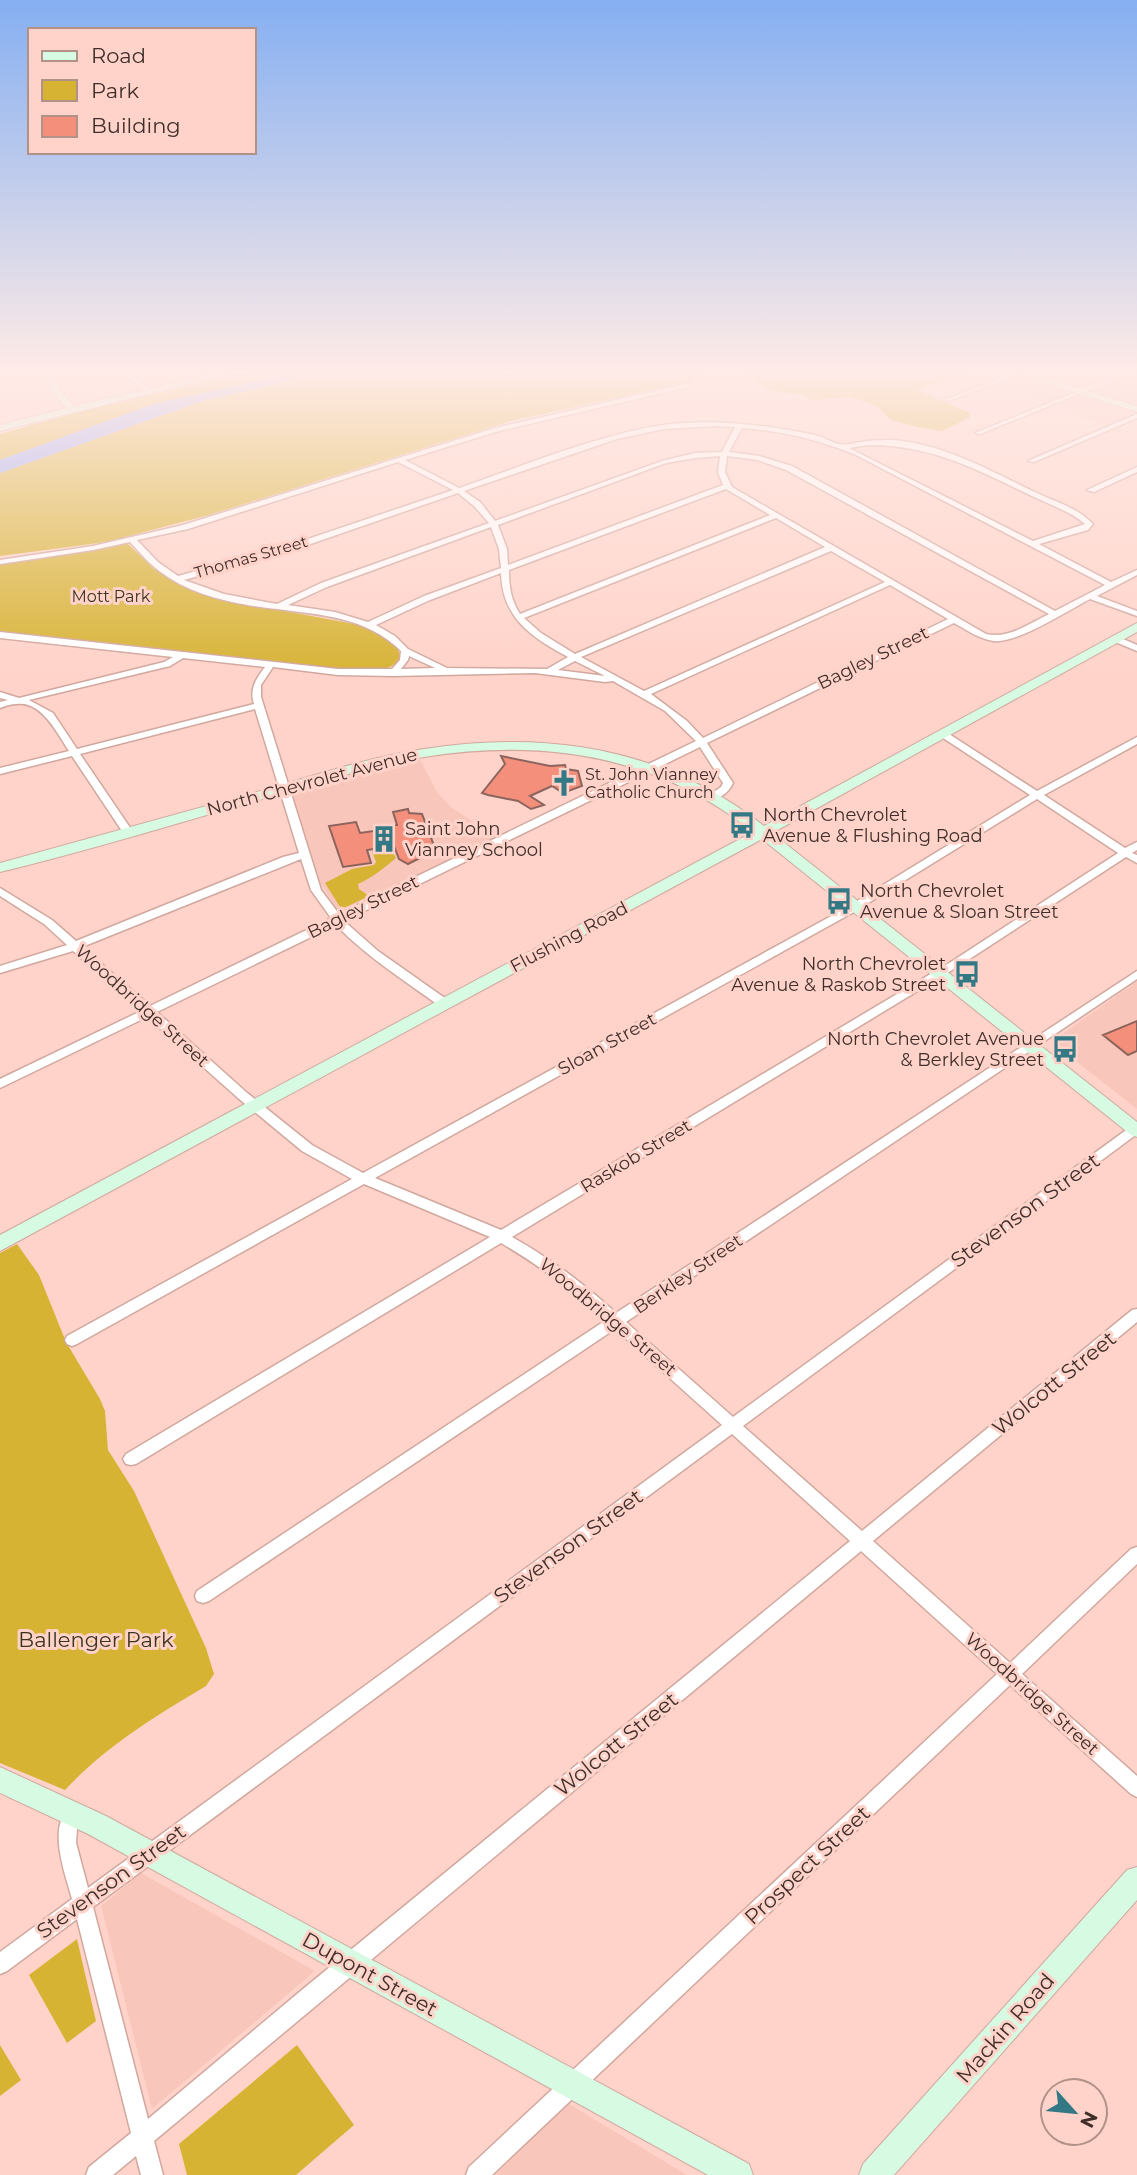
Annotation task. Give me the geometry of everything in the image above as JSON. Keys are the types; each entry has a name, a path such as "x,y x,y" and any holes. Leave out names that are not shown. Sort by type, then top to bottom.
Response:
{"street":[{"path":"0,562 132,539 231,514 356,474"},
{"path":"425,474 458,490 478,505 493,523 503,546 505,592 519,617 541,637 679,715 702,741 728,783 718,793"},
{"name":"Thomas Street","path":"177,579 283,550 508,474"},
{"path":"277,607 318,587 632,474"},
{"path":"722,474 727,486 775,516 979,635 994,639 1010,637 1137,572"},
{"path":"799,474 1055,614"},
{"name":"Thomas Street","path":"894,474 1111,585"},
{"path":"990,474 1093,525 1032,544"},
{"path":"1091,490 1127,474"},
{"path":"369,625 408,606 503,569 727,486"},
{"path":"519,617 775,516"},
{"path":"132,539 153,563 177,579 230,598 369,625 390,635 405,651 424,662 453,672"},
{"path":"550,671 575,657 830,548"},
{"path":"645,694 889,583"},
{"path":"1090,596 1137,614"},
{"name":"Bagley Street","path":"0,1084 953,620"},
{"name":"Flushing Road","path":"0,1244 1137,627"},
{"path":"0,635 338,672 550,671 614,678"},
{"path":"1116,639 1137,648"},
{"path":"393,673 404,660 405,651"},
{"path":"0,705 167,664 181,655"},
{"path":"270,665 256,688 258,706 316,890 337,920 445,1004"},
{"path":"0,695 20,700 50,715 126,828"},
{"path":"0,771 258,706"},
{"path":"943,734 1133,852"},
{"name":"Sloan Street","path":"72,1340 861,904 1038,794 1137,740"},
{"name":"North Chevrolet Avenue","path":"0,868 126,828 282,784 463,743 561,748 655,765 718,793 768,829 1037,1043 1136,1126"},
{"name":"North Chevrolet Avenue","path":"0,858 126,828"},
{"name":"Raskob Street","path":"131,1459 944,970 1133,852"},
{"path":"0,970 75,946 287,859 303,855"},
{"name":"Woodbridge Street","path":"0,891 41,917 255,1107 307,1149 363,1179 451,1213 502,1237 553,1269 617,1321 733,1424 1137,1788"},
{"name":"Berkley Street","path":"203,1596 1137,974"},
{"name":"Stevenson Street","path":"0,1964 1136,1126"},
{"name":"Wolcott Street","path":"97,2175 1137,1314"},
{"name":"Prospect Street","path":"477,2175 1137,1555"},
{"name":"Dupont Street","path":"0,1780 76,1814 738,2175"},
{"path":"76,1814 68,1827 66,1837 152,2175"},
{"name":"Mackin Road","path":"888,2169 1137,1880"}],"shaded area":[{"path":"418,756 437,792 452,808 489,832 498,830 504,834 347,910 337,909 317,878 291,792 293,789 383,763"},
{"path":"1137,981 1137,1109 1058,1047 1054,1040"},
{"path":"141,1873 315,1971 152,2109 101,1906"},
{"path":"569,2104 687,2175 495,2175"}],"green space":[{"path":"0,474 342,474 209,515 106,542 0,556"},
{"name":"Mott Park","path":"127,543 154,569 195,590 242,603 365,626 390,640 398,649 400,657 396,663 384,669 348,670 0,633 0,564"},
{"path":"391,848 396,858 358,884 359,889 369,896 346,907 340,907 325,883 352,869 374,865 376,862 372,851"},
{"name":"Ballenger Park","path":"17,1244 39,1275 66,1342 100,1399 105,1411 108,1450 134,1491 206,1648 214,1674 206,1686 114,1746 65,1790 0,1763 0,1253"},
{"path":"77,1939 96,2021 67,2043 29,1975"},
{"path":"0,2045 21,2080 0,2096"},
{"path":"297,2045 354,2125 296,2175 187,2175 179,2144"}],"building":[{"name":"St. John Vianney Catholic Church","path":"501,756 550,766 565,765 566,769 578,771 582,786 563,793 552,786 530,796 544,805 531,809 518,801 482,793 505,764"},
{"name":"Saint John Vianney School","path":"408,809 409,813 422,814 433,845 418,848 428,854 408,864 399,859 394,846 367,850 371,863 343,867 329,826 356,822 360,833 388,829 387,826 397,825 393,812"},
{"path":"1137,1021 1137,1051 1128,1055 1103,1035"}],"place":[{"name":"St. John Vianney Catholic Church","path":"564,783"},
{"name":"North Chevrolet Avenue & Flushing Road","path":"742,825"},
{"name":"Saint John Vianney School","path":"384,839"},
{"name":"North Chevrolet Avenue & Sloan Street","path":"839,901"},
{"name":"North Chevrolet Avenue & Raskob Street","path":"967,974"},
{"name":"North Chevrolet Avenue & Berkley Street","path":"1065,1049"}]}
